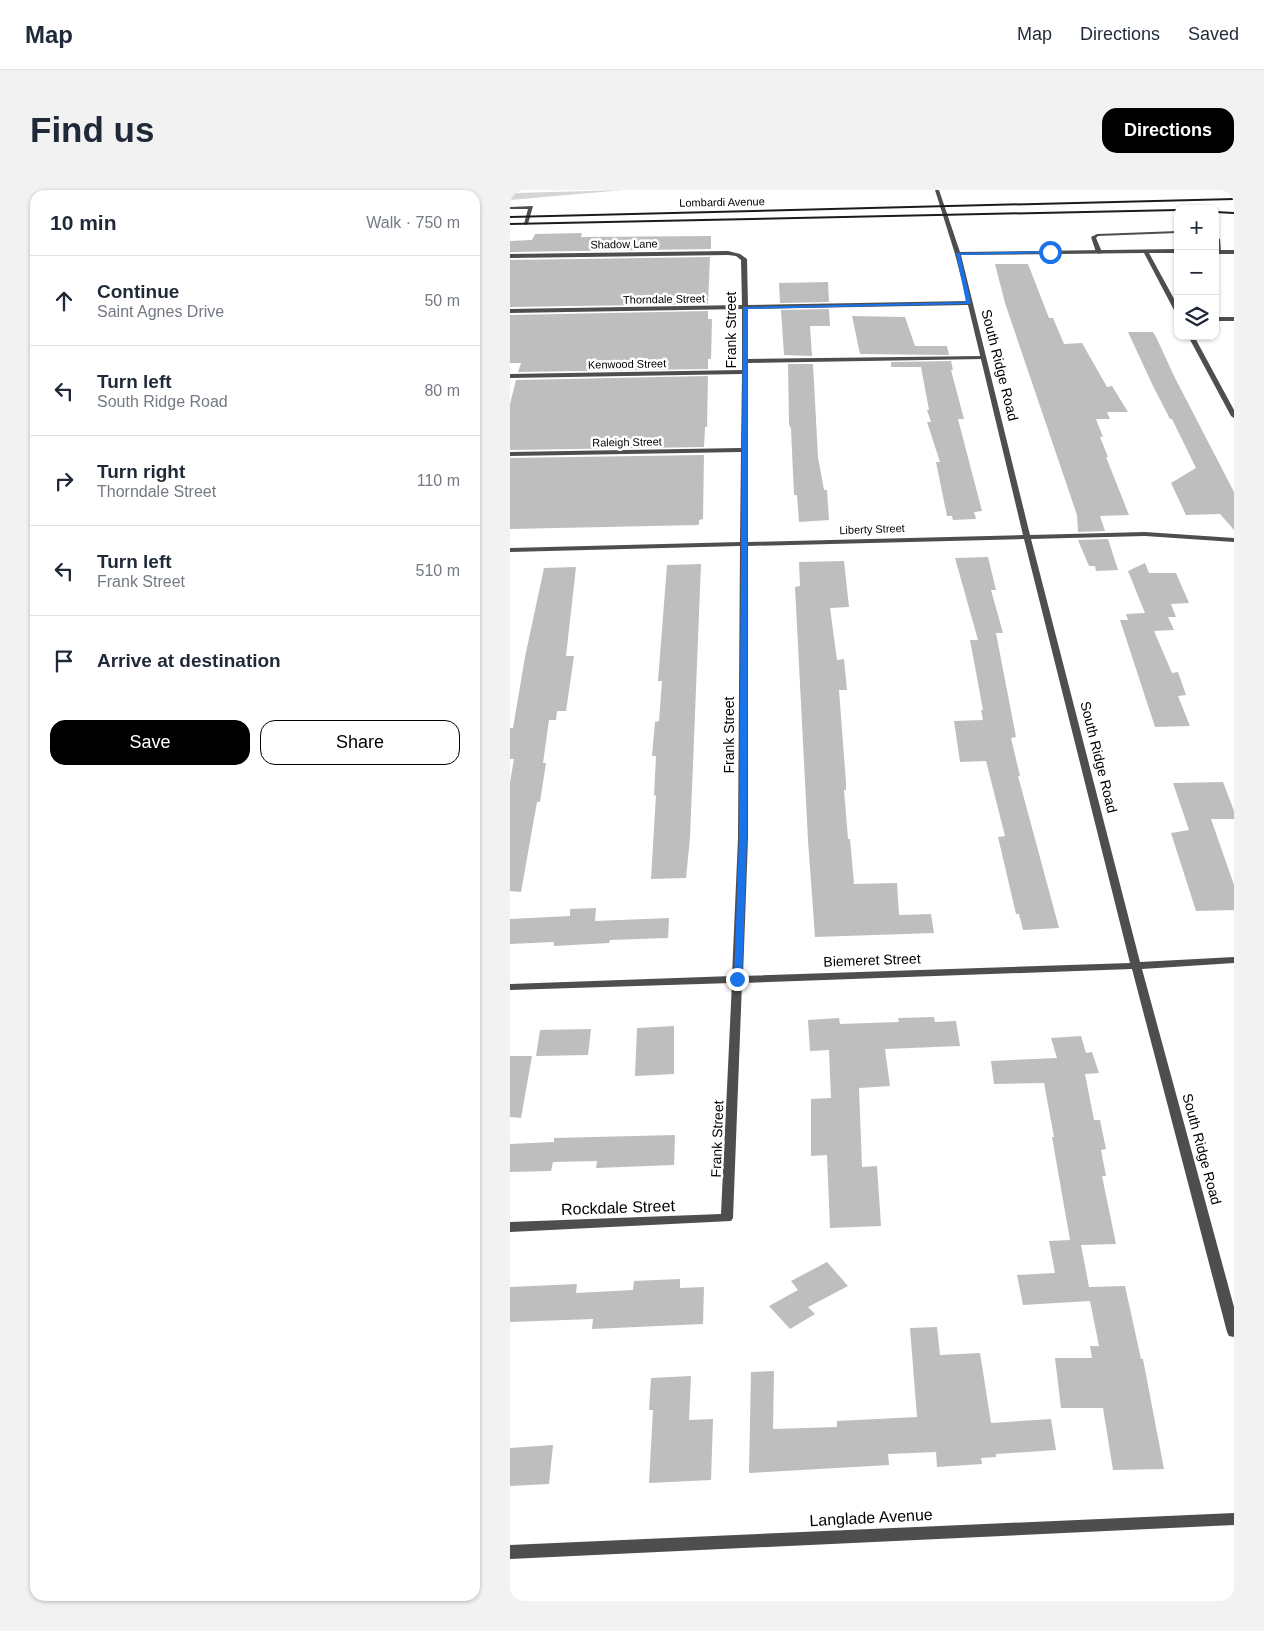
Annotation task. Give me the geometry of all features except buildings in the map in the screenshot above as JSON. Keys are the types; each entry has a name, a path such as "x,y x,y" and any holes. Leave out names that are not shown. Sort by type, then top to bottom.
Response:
{"main road":[{"name":"Lombardi Avenue","path":"510,217 1234,199"},
{"name":"Lombardi Avenue","path":"510,224 1174,210"},
{"path":"1219,211 1234,211"}],"street":[{"name":"South Ridge Road","path":"937,190 958,254 982,358 1136,966 1234,1332"},
{"path":"510,208 531,208 526,224"},
{"path":"1099,252 1093,237 1097,235 1174,232"},
{"path":"1145,251 1174,305"},
{"path":"958,254 1174,251"},
{"path":"1219,252 1234,252"},
{"name":"Shadow Lane","path":"510,256 728,253 738,255"},
{"name":"Frank Street","path":"727,1218 743,838 745,307 744,258 738,255"},
{"name":"Thorndale Street","path":"510,311 969,303"},
{"path":"1219,319 1234,319"},
{"path":"1193,340 1234,416"},
{"path":"745,361 982,358"},
{"name":"Kenwood Street","path":"510,376 745,372"},
{"path":"1223,396 1234,396"},
{"name":"Raleigh Street","path":"510,454 744,450"},
{"name":"Liberty Street","path":"510,550 1145,534 1234,540"},
{"name":"Biemeret Street","path":"510,987 1136,966 1234,960"},
{"name":"Rockdale Street","path":"510,1227 727,1218"},
{"name":"Langlade Avenue","path":"510,1552 1234,1519"}],"shaded area":[{"path":"624,190 510,200 510,194 516,193"}],"route":[{"path":"737,979 743,838 745,307 969,303 958,254 1050,252"}]}
